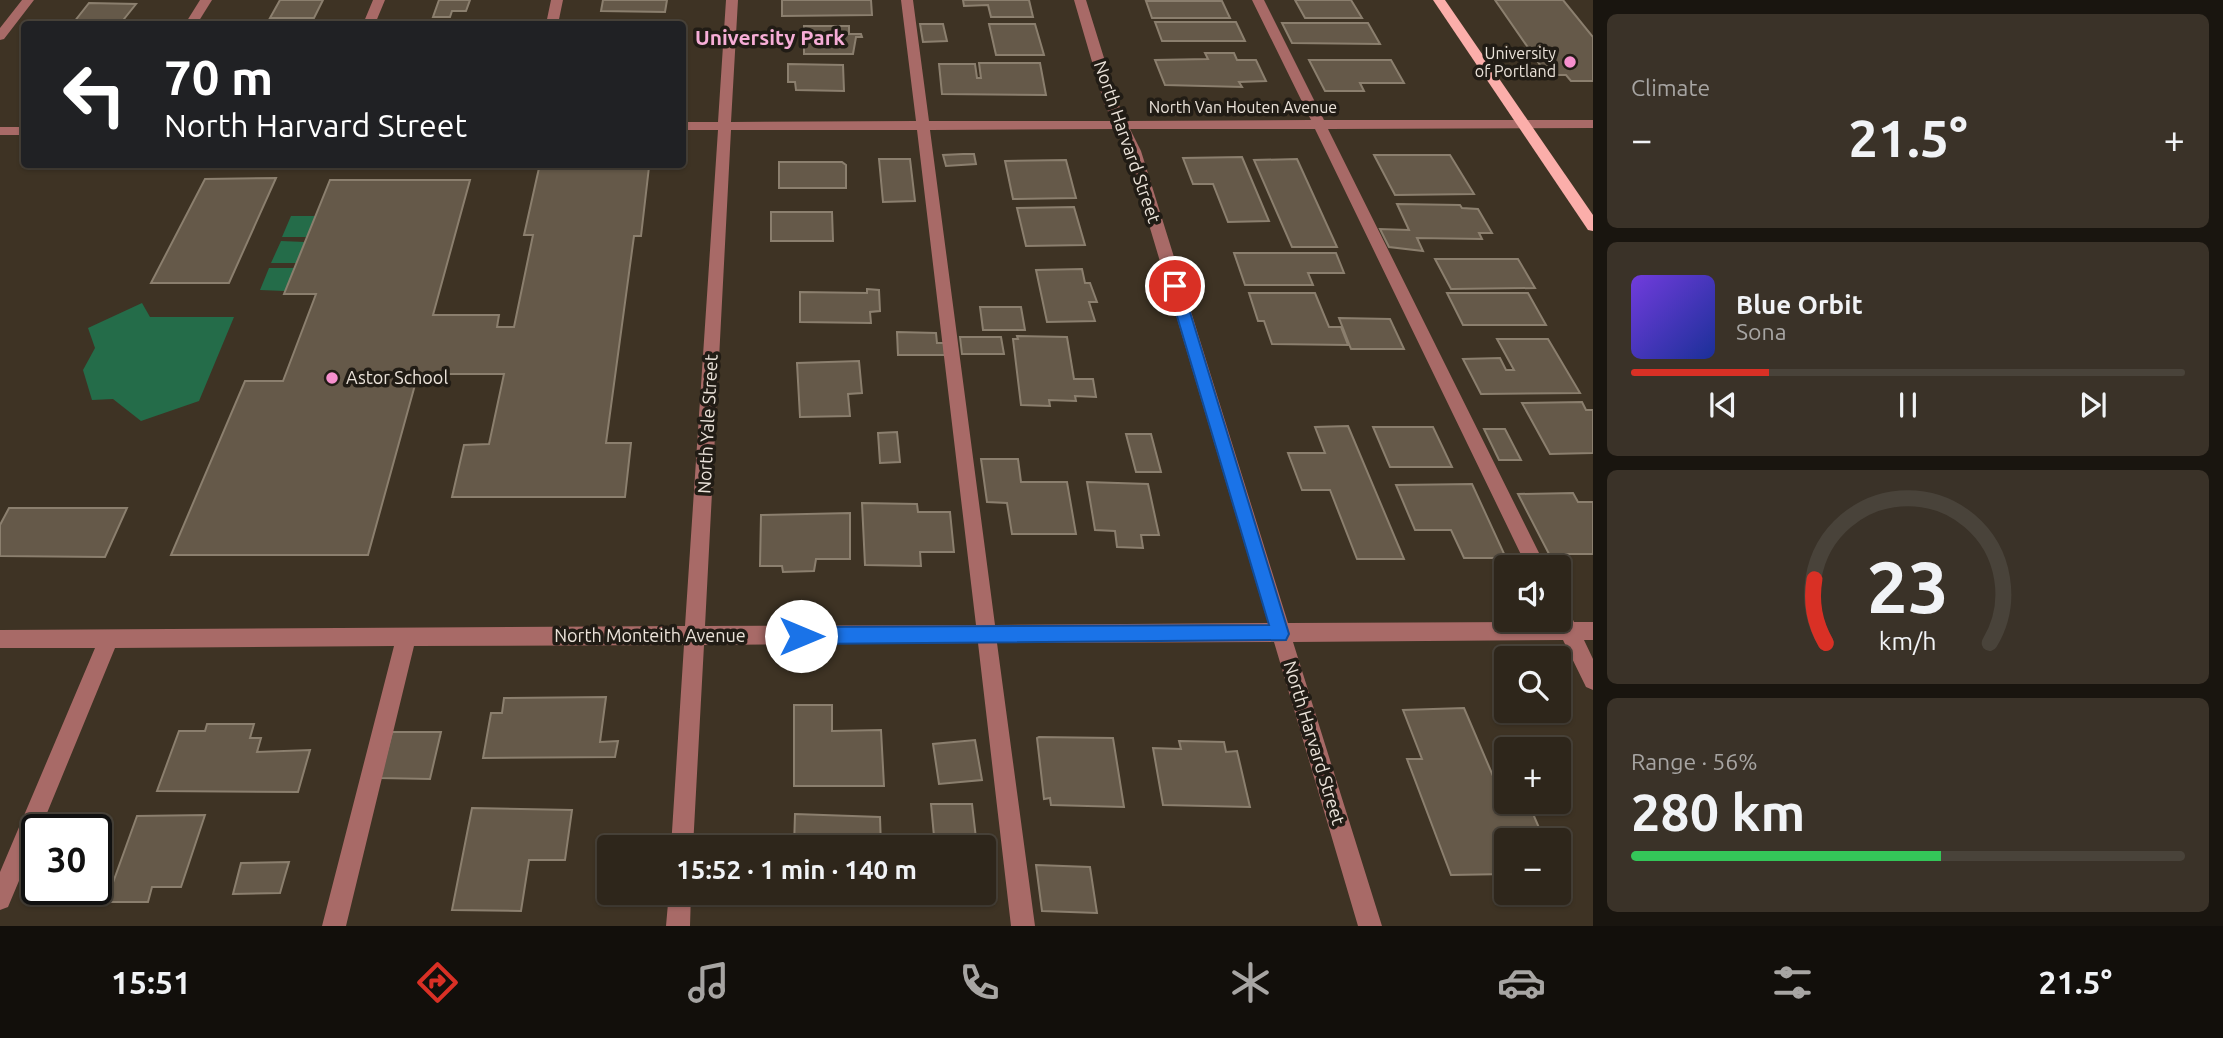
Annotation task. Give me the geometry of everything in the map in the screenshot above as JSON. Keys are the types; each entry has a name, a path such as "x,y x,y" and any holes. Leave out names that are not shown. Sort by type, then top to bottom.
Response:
{"main road":[{"path":"1439,0 1593,226"}],"street":[{"path":"0,36 29,0"},
{"path":"193,21 206,0"},
{"path":"370,21 379,0"},
{"path":"553,21 557,0"},
{"name":"North Yale Street","path":"683,835 732,0"},
{"path":"907,0 1023,926"},
{"name":"North Harvard Street","path":"1080,0 1111,103 1134,151 1370,926"},
{"path":"1258,0 1531,555"},
{"name":"North Van Houten Avenue","path":"686,126 1593,124"},
{"path":"0,131 21,131"},
{"name":"North Monteith Avenue","path":"1571,631 1593,631"},
{"name":"North Monteith Avenue","path":"0,639 1494,632"},
{"path":"1569,632 1593,680"},
{"path":"334,926 406,637"},
{"path":"0,899 109,639"},
{"path":"678,926 679,905"}],"green space":[{"path":"291,216 315,216 307,237 282,237"},
{"path":"281,241 305,242 296,263 271,263"},
{"path":"269,268 295,268 285,291 260,290"},
{"path":"142,303 150,317 234,317 199,401 141,421 113,399 92,400 83,370 95,348 88,328"}],"building":[{"path":"280,0 323,0 314,18 270,18"},
{"path":"439,0 470,0 466,11 452,11 450,17 433,17"},
{"path":"603,0 667,0 665,12 601,11"},
{"path":"782,0 871,0 872,15 782,16"},
{"path":"963,0 1029,0 1033,17 991,17 988,5 964,6"},
{"path":"1295,0 1351,0 1362,18 1305,18"},
{"name":"University of Portland","path":"1495,0 1563,0 1593,37 1593,81 1571,81 1566,75 1547,75"},
{"path":"1146,1 1222,1 1230,18 1152,18"},
{"path":"89,3 136,4 122,21 75,21"},
{"path":"1155,22 1236,22 1245,41 1162,41"},
{"path":"1282,23 1368,23 1380,44 1292,43"},
{"path":"920,24 943,24 947,41 923,42"},
{"path":"989,24 1035,24 1044,55 996,55"},
{"path":"804,26 849,26 849,34 861,34 862,37 856,37 853,54 804,54"},
{"path":"1205,53 1234,53 1237,60 1256,60 1266,81 1239,82 1242,87 1165,85 1155,60 1208,59"},
{"path":"1309,60 1391,60 1404,83 1360,83 1364,91 1325,91"},
{"path":"979,63 1040,63 1046,95 942,94 939,64 975,64 977,78 981,78"},
{"path":"788,64 843,65 844,91 796,90 795,82 788,82"},
{"path":"974,154 976,164 946,166 943,155"},
{"path":"1374,155 1450,155 1474,194 1395,195"},
{"path":"1242,157 1269,221 1228,222 1213,184 1193,184 1183,158"},
{"path":"879,159 910,159 915,201 883,202"},
{"path":"1297,159 1337,247 1292,247 1254,160"},
{"path":"1066,160 1076,198 1013,199 1005,161"},
{"path":"779,162 842,162 846,165 846,188 779,188"},
{"path":"539,168 649,168 641,236 634,236 606,443 631,443 625,497 452,497 464,445 489,444 504,374 418,374 368,555 171,555 245,381 283,381 316,294 284,294 330,180 470,180 433,315 499,315 497,327 514,327 533,235 524,235"},
{"path":"276,178 229,283 151,283 205,179"},
{"path":"1397,204 1460,205 1462,208 1478,209 1492,233 1479,233 1482,239 1417,238 1423,251 1389,247 1380,229 1409,230"},
{"path":"1074,207 1085,245 1026,246 1017,208"},
{"path":"771,212 832,212 833,241 771,241"},
{"path":"1234,253 1336,253 1344,273 1308,273 1313,285 1245,285"},
{"path":"1435,259 1518,259 1535,288 1451,289"},
{"path":"1082,269 1085,283 1090,283 1097,302 1089,302 1095,321 1047,322 1036,270"},
{"path":"867,289 879,290 880,311 870,312 871,323 800,322 800,292 867,293"},
{"path":"1249,293 1315,293 1329,327 1341,327 1348,345 1272,344 1264,321 1258,321"},
{"path":"1447,293 1528,293 1546,325 1463,325"},
{"path":"980,307 1021,307 1025,330 983,330"},
{"path":"1339,318 1390,319 1404,349 1351,349"},
{"path":"897,332 936,333 937,343 944,343 945,355 898,355"},
{"path":"1017,336 1067,337 1074,379 1093,379 1096,397 1075,396 1076,401 1049,400 1050,406 1021,405 1013,339 1018,339"},
{"path":"960,337 1001,337 1004,354 962,354"},
{"path":"1497,339 1548,339 1580,393 1481,394 1463,359 1500,358 1506,370 1514,370"},
{"path":"859,361 862,393 848,394 850,416 800,417 797,363"},
{"path":"1582,402 1586,410 1593,410 1593,453 1550,454 1522,403"},
{"path":"1348,426 1404,559 1357,559 1330,490 1302,490 1288,453 1325,453 1315,427"},
{"path":"1373,427 1433,427 1452,467 1390,467"},
{"path":"1484,429 1505,429 1521,460 1499,460"},
{"path":"897,432 900,462 880,463 878,433"},
{"path":"1126,434 1151,434 1161,472 1136,472"},
{"path":"981,459 1018,459 1021,482 1067,482 1076,534 1012,534 1007,503 987,502"},
{"path":"1087,482 1148,484 1159,535 1141,535 1143,548 1117,547 1115,531 1095,530"},
{"path":"1472,484 1505,555 1494,555 1494,558 1464,558 1451,530 1415,530 1396,485"},
{"path":"1573,493 1578,502 1593,502 1593,554 1549,554 1518,494"},
{"path":"862,503 917,504 918,512 950,512 954,552 920,552 921,566 865,565"},
{"path":"9,508 127,508 105,557 0,556 0,525"},
{"path":"850,513 850,559 816,559 814,571 783,572 782,566 760,566 761,515"},
{"path":"606,697 600,742 618,741 615,757 483,758 491,713 502,713 504,698"},
{"path":"794,705 832,705 832,731 881,730 884,786 794,786"},
{"path":"1464,708 1494,778 1494,814 1533,814 1539,828 1494,828 1494,874 1451,875 1407,759 1422,759 1403,710"},
{"path":"207,724 254,724 250,738 261,738 257,752 310,750 298,792 157,791 179,731 205,731"},
{"path":"392,732 441,732 430,779 380,778"},
{"path":"1039,737 1113,738 1124,807 1051,805 1050,798 1044,799"},
{"path":"975,740 982,780 939,784 933,744"},
{"path":"1179,741 1224,742 1226,752 1237,751 1250,807 1163,805 1153,748 1181,749"},
{"path":"931,804 972,804 976,835 934,835"},
{"path":"472,808 572,810 565,860 529,860 521,911 452,910"},
{"path":"795,814 880,817 881,835 794,835"},
{"path":"205,815 181,887 152,887 148,902 112,902 112,885 137,816"},
{"path":"289,862 280,893 233,894 241,863"},
{"path":"1036,865 1090,867 1097,913 1042,911"}],"place":[{"name":"University of Portland","path":"1570,62"},
{"name":"Astor School","path":"332,378"}],"district":[{"name":"University Park","path":"770,38"}],"route":[{"path":"801,636 1280,634 1175,286"}]}
